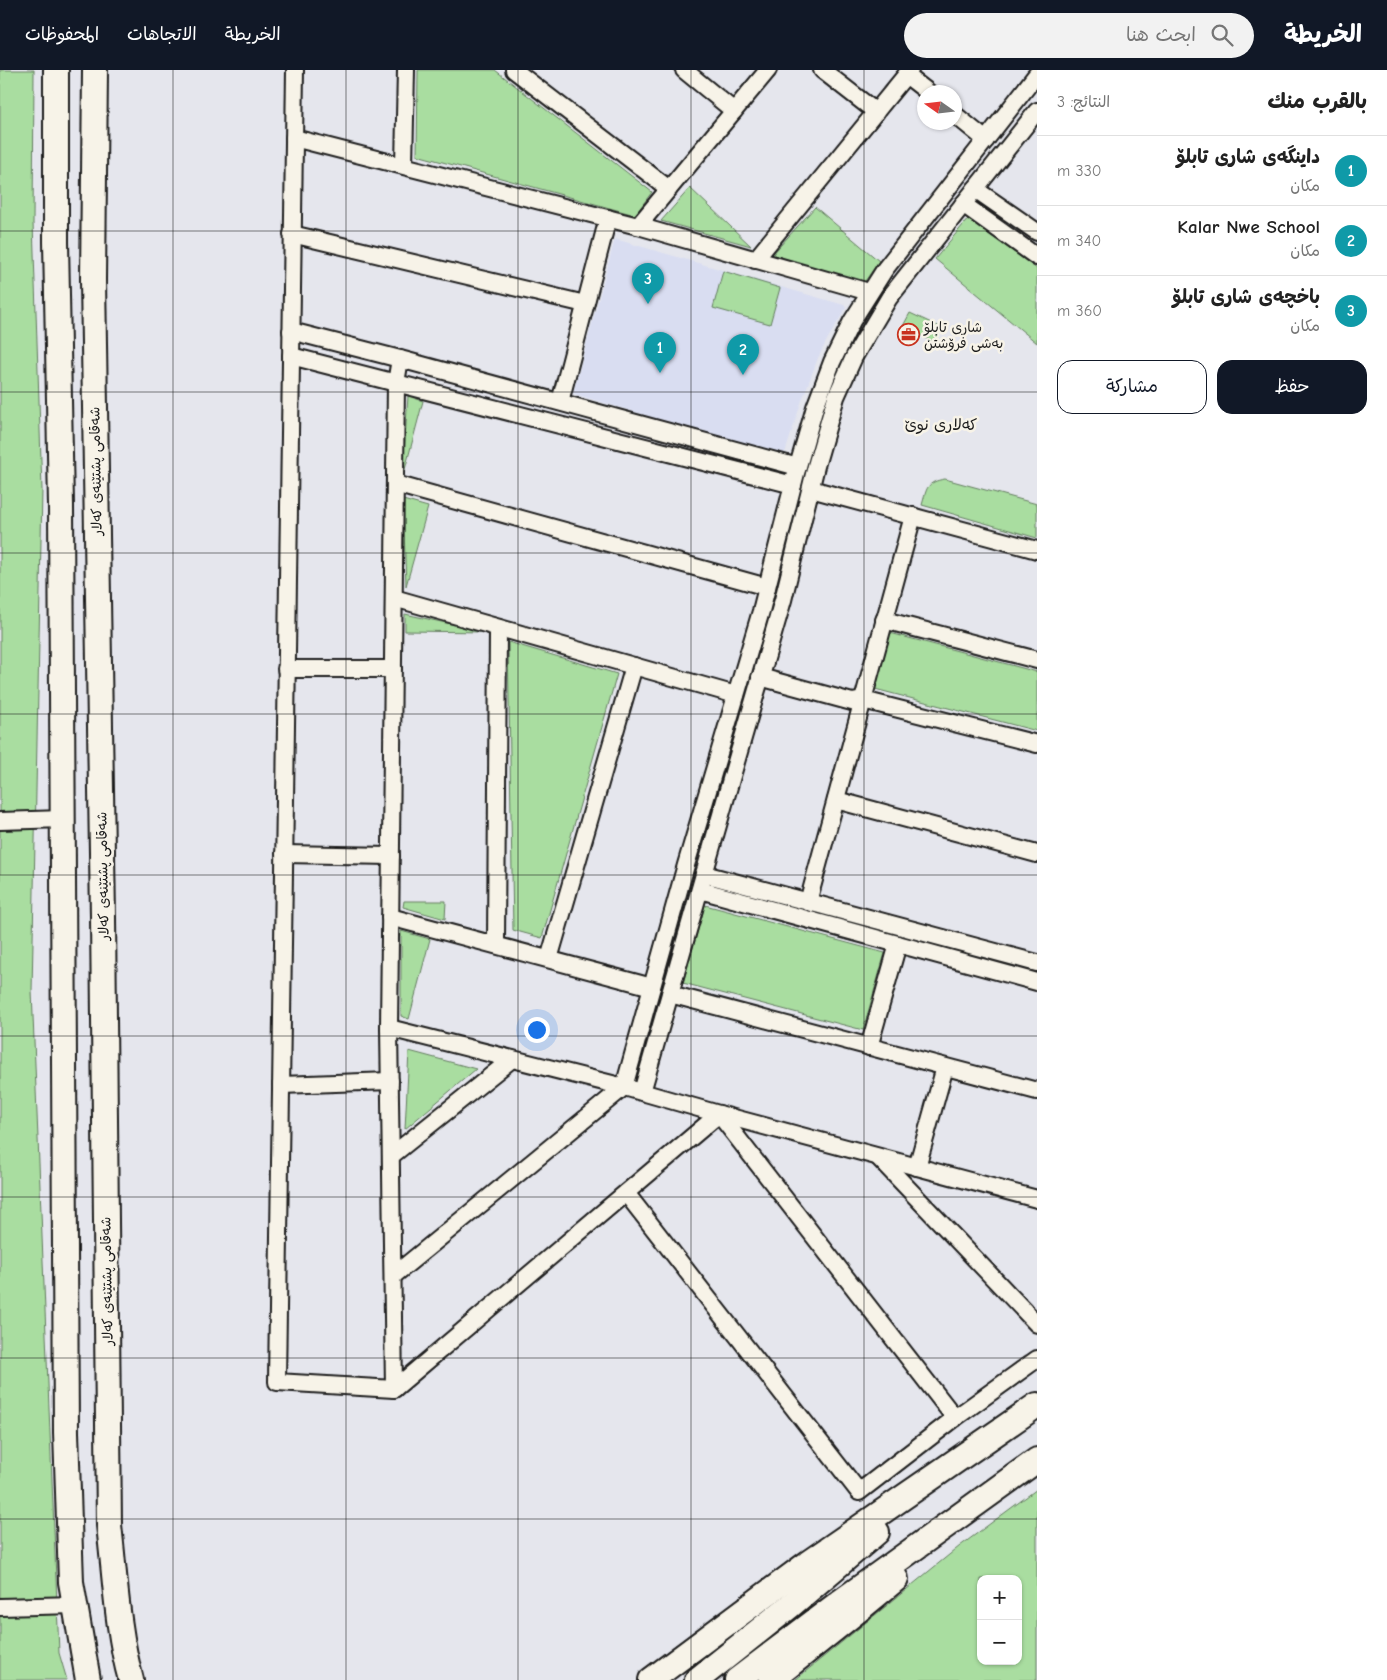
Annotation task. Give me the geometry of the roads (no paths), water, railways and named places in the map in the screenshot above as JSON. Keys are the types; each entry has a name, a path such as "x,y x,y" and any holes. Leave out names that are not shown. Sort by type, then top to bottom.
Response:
{"highway":[{"path":"56,70 61,515 66,1442 71,1582 88,1680"},
{"name":"شەقامی پشتێنەی کەلار","path":"95,70 93,280 103,907 109,1525 126,1663 131,1680"},
{"path":"651,1680 808,1562 1037,1405"},
{"path":"697,1680 790,1606 973,1449"},
{"path":"738,1680 812,1623 1037,1460"},
{"path":"772,1680 862,1608 1005,1484"}],"street":[{"path":"294,70 277,1382 394,1390 719,1114"},
{"path":"404,165 406,70"},
{"path":"514,70 669,189"},
{"path":"684,70 734,111"},
{"path":"638,226 768,70"},
{"path":"822,70 876,112"},
{"path":"755,260 908,72 921,85"},
{"path":"393,1276 624,1087 767,587 815,407 838,347 869,292 885,269 1037,74"},
{"path":"642,1092 783,600 836,397 854,357 893,292 1037,111"},
{"path":"962,120 986,140"},
{"path":"294,138 638,226 869,292"},
{"path":"975,189 1037,232"},
{"path":"963,204 1037,257"},
{"path":"560,402 608,218"},
{"path":"292,234 585,304"},
{"path":"291,331 798,467"},
{"path":"838,347 854,357"},
{"path":"291,356 793,485"},
{"path":"394,1390 389,1028 396,383 400,359"},
{"path":"395,484 767,587"},
{"path":"811,489 1037,550"},
{"path":"808,902 913,516"},
{"path":"394,598 736,695"},
{"path":"884,620 1037,660"},
{"path":"496,945 498,628"},
{"path":"549,960 634,666"},
{"path":"286,669 393,669"},
{"path":"760,677 852,702 863,700 1037,744"},
{"path":"836,800 1037,854"},
{"path":"0,821 63,819"},
{"path":"284,854 391,856"},
{"path":"702,882 808,902 1037,963"},
{"path":"702,882 898,944 1037,982"},
{"path":"390,917 652,987"},
{"path":"869,1047 898,944"},
{"path":"967,963 972,946"},
{"path":"670,994 1037,1091"},
{"path":"389,1028 624,1087 1037,1199"},
{"path":"391,1156 512,1059"},
{"path":"917,1167 945,1067"},
{"path":"281,1085 390,1082"},
{"path":"719,1114 955,1418"},
{"path":"878,1156 1037,1324"},
{"path":"626,1192 859,1492 955,1418 1037,1359"},
{"path":"0,1607 75,1605"}],"place":[{"name":"باخچەی شاری تابلۆ","path":"648,304"},
{"name":"شاری تابلۆ بەشی فرۆشتن","path":"908,335"},
{"name":"داینگەی شاری تابلۆ","path":"660,373"},
{"name":"Kalar Nwe School","path":"743,375"}],"district":[{"name":"کەلاری نوێ","path":"941,425"}]}
